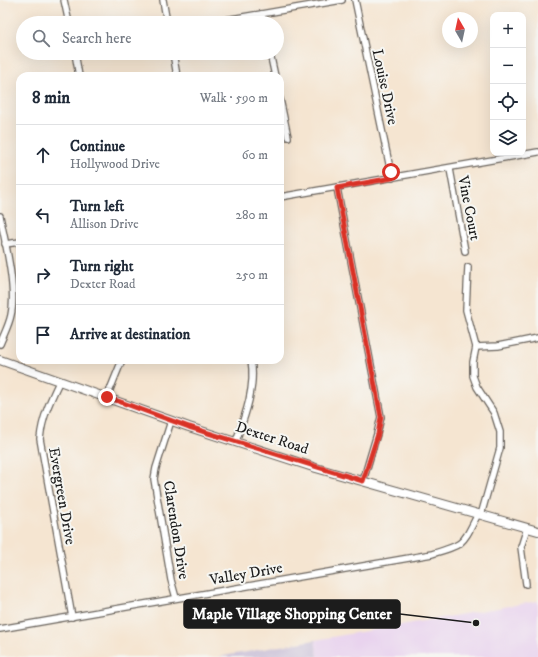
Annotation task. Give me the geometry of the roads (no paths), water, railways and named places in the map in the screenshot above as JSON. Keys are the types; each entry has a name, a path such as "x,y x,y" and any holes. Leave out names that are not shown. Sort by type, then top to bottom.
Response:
{"main road":[{"name":"Dexter Road","path":"0,360 172,421 309,465 538,531"}],"street":[{"path":"64,0 67,16"},
{"path":"163,0 166,16"},
{"path":"250,16 342,0"},
{"name":"Louise Drive","path":"355,0 392,178"},
{"path":"76,60 78,72"},
{"path":"174,60 176,72"},
{"path":"272,60 274,72"},
{"path":"284,118 288,137"},
{"path":"284,196 450,169 538,152"},
{"name":"Vine Court","path":"450,169 466,251"},
{"path":"337,188 381,417 378,434 363,481"},
{"path":"0,216 10,274 12,313 0,344"},
{"path":"5,244 16,243"},
{"path":"468,267 466,310 476,347 498,346 538,338"},
{"name":"Valley Drive","path":"0,629 432,554 453,549 461,544 466,538 479,514 500,448 500,432 494,413 477,387 474,376 473,362 476,347"},
{"path":"107,397 120,364"},
{"path":"236,441 246,412 252,382 251,364"},
{"name":"Evergreen Drive","path":"59,382 41,424 40,439 72,617"},
{"name":"Clarendon Drive","path":"172,421 156,468 154,479 171,580 176,598"},
{"path":"526,584 521,547 527,528"}],"place":[{"name":"Maple Village Shopping Center","path":"476,623"}]}
